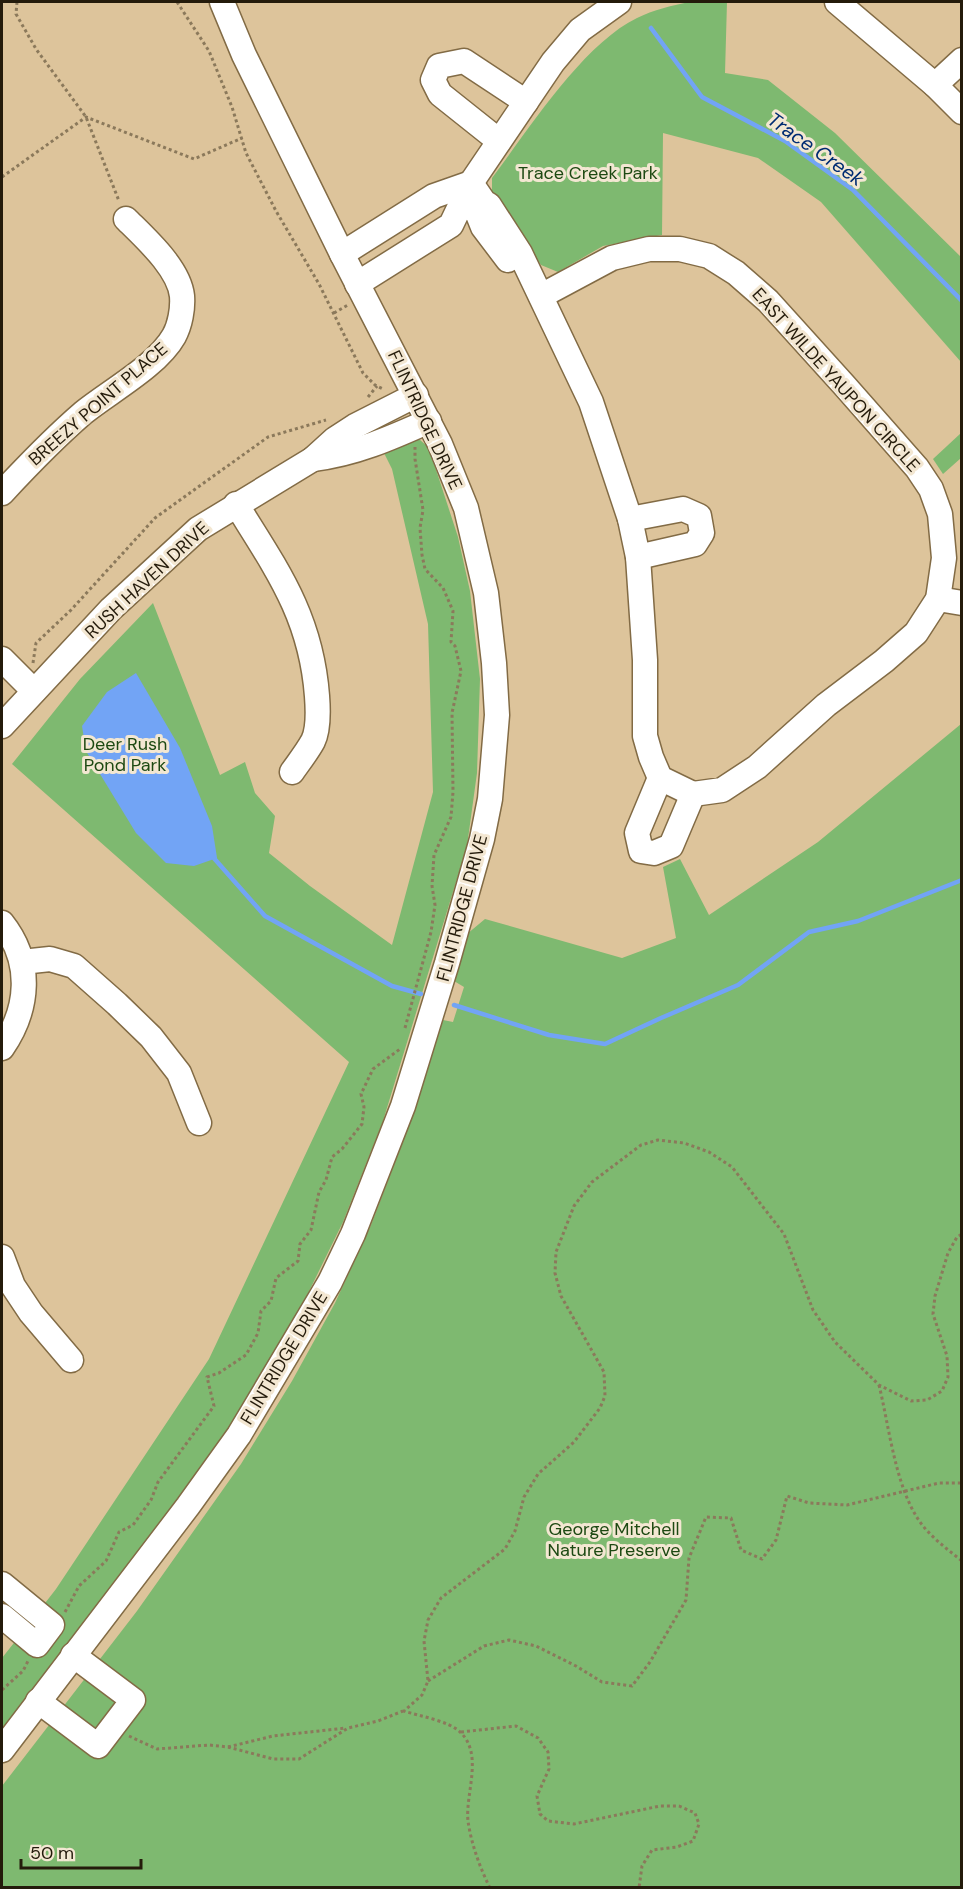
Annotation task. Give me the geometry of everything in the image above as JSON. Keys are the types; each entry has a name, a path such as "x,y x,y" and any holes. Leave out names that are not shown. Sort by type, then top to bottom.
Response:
{"street":[{"name":"FLINTRIDGE DRIVE","path":"2,1750 188,1506 238,1434 330,1282 353,1234 403,1106 447,963 482,839 490,799 496,715 494,663 486,593 465,508 406,399 357,284 244,55 222,2"},
{"path":"357,284 451,225 466,193 553,62 580,30 619,2"},
{"path":"837,2 935,85 962,112"},
{"path":"935,85 962,60"},
{"path":"499,141 440,94 433,80 439,66 464,61 526,102"},
{"path":"342,254 434,196 466,193"},
{"path":"466,193 483,227 509,262 540,296 591,402 630,519 638,557 645,660 645,736 660,778 693,794 722,790 757,767 826,705 884,661 950,601"},
{"name":"BREEZY POINT PLACE","path":"2,493 38,455 84,413 160,354 173,337 180,320 182,295 172,271 158,251 126,219"},
{"name":"EAST WILDE YAUPON CIRCLE","path":"540,296 612,258 649,249 680,249 709,256 727,267 768,301 917,468 931,489 953,559 950,601"},
{"name":"RUSH HAVEN DRIVE","path":"6,711 34,691 111,609 198,529 313,459 335,439 406,399"},
{"name":"RUSH HAVEN DRIVE","path":"313,459 364,449 420,425"},
{"path":"237,504 279,573 300,613 311,648 318,710 314,740 292,772"},
{"path":"630,519 683,509 699,516 702,532 695,544 638,557"},
{"path":"2,658 34,691"},
{"path":"660,778 637,833 641,851 654,854 671,846 693,794"},
{"path":"2,923 22,963 24,994 20,1015 2,1048"},
{"path":"22,963 50,959 74,966 117,1004 151,1037 179,1073 199,1123"},
{"path":"2,1257 13,1286 31,1313 71,1360"},
{"path":"2,1584 52,1625 37,1645 2,1616"},
{"path":"38,1701 98,1746 133,1700 73,1655"}],"path":[{"path":"17,2 16,15 36,49 86,117 126,219"},
{"path":"177,2 209,51 232,107 246,153 271,202 319,284 363,373 375,385 406,399"},
{"path":"86,117 194,159 242,138"},
{"path":"2,177 86,117"},
{"path":"404,1030 431,932 435,905 432,886 434,855 451,817 452,713 461,672 455,646 451,642 453,610 443,588 425,569 420,528 423,510 415,459 416,438 420,425"},
{"path":"52,1625 63,1615 79,1586 106,1561 119,1532 133,1526 151,1500 158,1482 214,1406 207,1377 219,1373 246,1355 258,1333 261,1311 271,1300 276,1278 298,1261 300,1244 311,1230 319,1192 326,1180 332,1157 342,1149 362,1125 364,1107 361,1094 373,1070 401,1048"},
{"path":"228,1747 273,1737 348,1728 378,1721 404,1711 422,1695 428,1681 424,1641 428,1620 441,1598 505,1549 515,1531 524,1497 538,1474 574,1442 600,1408 605,1396 604,1371 561,1296 555,1273 556,1252 574,1206 592,1182 641,1145 658,1140 684,1143 708,1152 732,1167 784,1234 813,1310 835,1342 879,1385 911,1401 927,1400 942,1391 948,1377 947,1356 933,1314 935,1296 948,1253 957,1237 962,1234"},
{"path":"879,1385 904,1492 918,1520 938,1542 962,1561"},
{"path":"428,1681 484,1646 509,1640 536,1646 602,1682 632,1686 650,1662 686,1600 689,1558 706,1517 731,1518 741,1550 762,1559 776,1540 787,1496 809,1503 847,1505 939,1483 962,1483"},
{"path":"2,1690 23,1671 37,1645"},
{"path":"404,1711 451,1726 461,1732 470,1748 472,1762 468,1820 472,1840 490,1887"},
{"path":"461,1732 516,1726 538,1738 548,1752 549,1769 537,1796 540,1814 548,1821 574,1824 660,1806 679,1806 695,1814 699,1824 693,1841 677,1847 652,1850 642,1866 639,1887"},
{"path":"111,1728 157,1749 209,1745 228,1747 273,1760 298,1759 348,1728"}],"green space":[{"name":"Trace Creek Park","path":"690,2 727,2 725,73 768,80 835,133 961,257 961,362 821,202 758,158 663,133 662,235 603,246 558,272 541,265 492,192 492,178 558,89 597,47 617,30 637,18 663,8"},
{"path":"961,433 961,458 943,474 933,459"},
{"name":"Deer Rush Pond Park","path":"408,437 419,439 429,448 458,537 470,591 480,679 477,773 467,846 383,1121 343,1222 292,1326 246,1404 188,1492 2,1733 2,1658 17,1639 39,1655 42,1607 209,1359 349,1062 12,764 80,679 153,603 220,775 245,762 255,793 275,816 269,853 310,886 392,945 433,792 428,624 392,469 382,449"},
{"name":"George Mitchell Nature Preserve","path":"961,724 961,1887 2,1887 2,1786 137,1611 241,1464 292,1381 335,1303 371,1225 404,1139 443,1020 453,1022 464,987 454,981 467,934 485,919 622,958 676,938 663,867 680,859 709,915 818,842"}],"water":[{"path":"136,673 180,748 212,826 217,858 194,866 166,863 136,833 86,751 82,726 107,692"}],"waterway":[{"name":"Trace Creek","path":"651,28 702,97 785,141 853,190 962,301"},
{"path":"212,856 265,916 392,986 421,994"},
{"path":"454,1005 549,1035 605,1044 738,985 809,932 858,921 962,880"}]}
